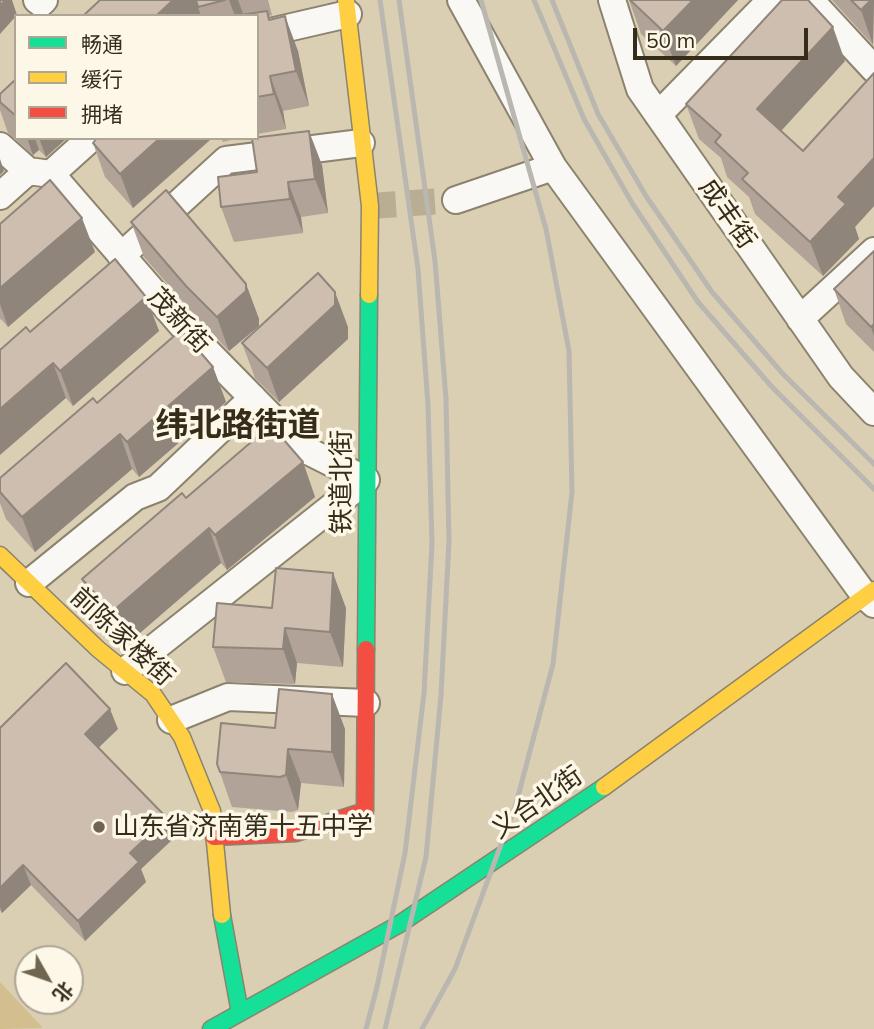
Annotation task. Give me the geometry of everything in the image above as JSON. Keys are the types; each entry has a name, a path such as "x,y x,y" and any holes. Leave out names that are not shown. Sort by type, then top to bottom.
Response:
{"street":[{"path":"37,0 41,3 44,0"},
{"path":"461,0 552,167 871,597"},
{"name":"成丰街","path":"612,0 640,89 841,377 870,400"},
{"path":"658,115 771,0"},
{"path":"810,0 874,69"},
{"path":"259,34 347,7"},
{"name":"铁道北街","path":"214,837 296,833 365,811 370,206 347,7"},
{"path":"622,32 643,8"},
{"path":"0,196 88,140"},
{"path":"121,256 226,160 361,143"},
{"name":"茂新街","path":"0,146 39,173 121,256 187,331 302,448 366,480"},
{"path":"456,200 552,167"},
{"path":"800,319 874,251"},
{"path":"166,349 187,331"},
{"path":"29,583 135,497 158,488 253,398"},
{"path":"125,671 366,480"},
{"name":"前陈家楼街","path":"0,555 98,649 153,694 182,737 212,811 225,934 240,1013"},
{"name":"义合北街","path":"211,1029 398,925 493,863 871,597"},
{"path":"171,720 228,697 366,703"}],"shaded area":[{"path":"0,982 14,997 14,1015 31,1015 43,1028 0,1029"}],"building":[{"path":"100,0 173,0 158,14 85,14"},
{"path":"196,0 225,0 198,7"},
{"path":"630,0 693,0 663,31"},
{"path":"782,0 808,0 833,27 757,109 803,151 874,73 874,158 838,197 846,204 810,242 742,179 748,173 715,142 721,135 686,104"},
{"path":"851,0 871,0 861,10"},
{"path":"267,11 269,20 285,16 296,71 270,76 274,94 259,97 259,14 248,14"},
{"path":"14,81 14,114 0,102 0,94"},
{"path":"309,131 315,179 288,182 290,199 221,207 218,177 257,172 252,140 259,140 259,137"},
{"path":"95,140 158,140 120,174 93,143"},
{"path":"50,180 82,218 0,288 0,224"},
{"path":"166,190 246,284 246,291 217,317 186,286 131,222"},
{"path":"874,251 874,324 871,327 834,289"},
{"path":"115,259 146,297 60,371 53,363 0,409 0,350 26,327 30,332"},
{"path":"318,273 335,292 335,305 267,368 242,343"},
{"path":"181,330 213,367 127,442 120,434 22,517 0,492 0,478 93,398 97,403"},
{"path":"271,425 303,462 215,535 209,528 114,610 100,599 82,579 182,493 186,498"},
{"path":"276,568 333,573 330,632 285,628 283,649 213,647 217,603 272,608"},
{"path":"66,663 110,709 85,734 167,818 130,853 139,862 78,921 23,865 0,888 0,728"},
{"path":"279,689 332,694 332,752 288,749 286,775 280,777 220,772 217,764 221,723 275,728"}],"tunnel":[{"path":"370,206 456,200"}],"railway":[{"path":"366,1029 405,853 424,693 432,543 428,405 418,269 380,0"},
{"path":"385,1029 426,857 441,695 449,541 446,399 435,261 399,0"},
{"path":"422,1029 455,969 516,804 553,664 572,492 569,351 546,229 481,0"},
{"path":"534,0 584,119 632,203 698,302 772,387 874,489"},
{"path":"552,0 598,114 646,196 712,292 783,374 874,464"}],"traffic: fast":[{"path":"366,649 369,295"},
{"path":"211,1029 398,925 604,787"},
{"path":"222,915 240,1013"}],"traffic: slow":[{"path":"346,0 370,206 369,295"},
{"path":"0,555 98,649 153,694 182,737 212,811 222,915"},
{"path":"604,787 874,590"}],"traffic: jam":[{"path":"214,837 296,833 365,811 366,649"}],"place":[{"name":"山东省济南第十五中学","path":"99,827"}],"district":[{"name":"纬北路街道","path":"238,426"}]}
